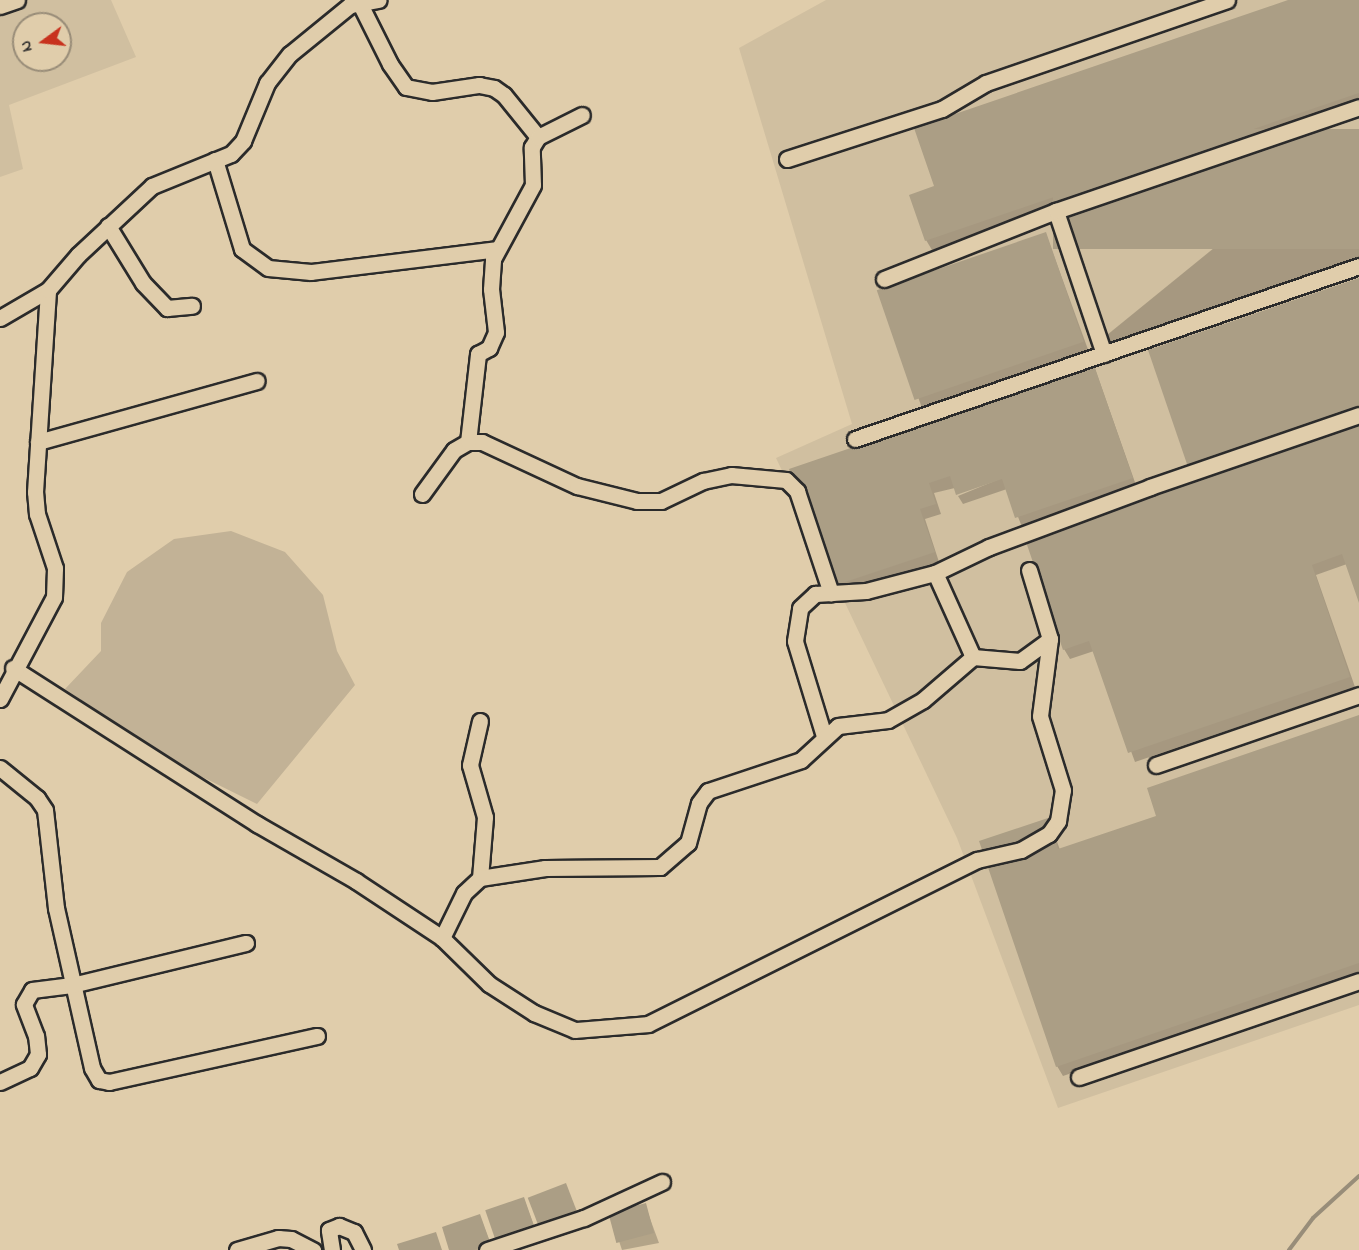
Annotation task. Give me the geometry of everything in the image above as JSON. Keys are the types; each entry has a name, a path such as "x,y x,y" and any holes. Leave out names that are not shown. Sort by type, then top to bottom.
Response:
{"street":[{"path":"0,6 17,0"},
{"path":"0,318 48,290 108,226 152,186 231,154 243,141 267,83 290,54 353,3 379,0"},
{"path":"787,159 942,109 986,83 1227,0"},
{"path":"353,3 406,87 432,92 479,86 494,88 504,95 538,137"},
{"path":"884,279 1056,212 1359,107"},
{"path":"468,442 476,361 478,354 489,348 496,332 491,289 497,249 532,185 532,147 538,137 582,115"},
{"path":"215,160 242,249 268,268 311,272 497,249"},
{"path":"1056,212 1104,354"},
{"path":"108,226 143,283 167,308 192,306"},
{"path":"855,439 1359,266"},
{"path":"0,699 13,668 50,610 54,597 55,568 37,514 35,492 48,290"},
{"path":"38,442 257,381"},
{"path":"825,736 795,641 800,608 807,599 831,593 874,589 934,573 989,547 1150,487 1359,415"},
{"path":"422,494 454,450 468,442 482,442 577,486 637,501 661,501 704,481 731,475 786,480 797,491 831,593"},
{"path":"13,668 442,938 489,984 534,1013 575,1030 648,1024 977,860 1035,845 1058,821 1063,789 1040,716 1050,639 1029,570"},
{"path":"934,573 973,657"},
{"path":"442,938 464,892 480,878 545,868 660,867 688,843 699,803 708,791 801,760 838,726 888,720 923,700 973,657 1020,661 1050,639"},
{"path":"1156,765 1359,695"},
{"path":"480,721 470,765 485,817 480,878"},
{"path":"0,768 38,798 45,810 56,908 92,1068 99,1080 109,1082 317,1036"},
{"path":"0,1082 30,1068 38,1054 36,1036 24,1004 26,996 32,990 72,985 246,943"},
{"path":"1079,1077 1359,981"},
{"path":"487,1250 584,1218 662,1182"},
{"path":"332,1250 329,1230 339,1226 354,1232 363,1250"},
{"path":"237,1250 278,1238 291,1239 313,1250"}],"shaded area":[{"path":"0,0 111,0 136,57 9,105 23,169 0,177"},
{"path":"826,0 1359,0 1359,1005 1058,1108 957,838 776,458 852,424 739,48"},
{"path":"231,531 285,552 323,595 337,651 355,685 257,804 176,764 65,689 101,651 101,623 127,572 174,539"}],"building":[{"path":"1288,0 1359,0 1359,93 925,241 909,195 934,186 914,128"},
{"path":"1053,129 1359,129 1359,249 1053,249"},
{"path":"1046,232 1084,342 915,400 877,290"},
{"path":"1359,278 1359,408 1188,467 1148,350"},
{"path":"1094,365 1133,478 1015,518 1002,479 956,495 950,476 929,483 936,504 920,509 935,552 830,587 789,469"},
{"path":"1359,425 1359,603 1342,554 1312,565 1350,677 1128,753 1089,641 1063,650 1025,539"},
{"path":"1359,715 1359,963 1056,1067 979,841 1048,818 1058,849 1156,816 1147,788"},
{"path":"566,1183 578,1214 540,1229 528,1198"},
{"path":"524,1197 535,1229 496,1242 485,1210"},
{"path":"646,1203 654,1233 616,1243 608,1213"},
{"path":"480,1214 491,1245 474,1250 449,1250 442,1227"},
{"path":"436,1232 442,1250 399,1250 397,1244"}],"waterway":[{"path":"1289,1250 1313,1218 1359,1176"}]}
